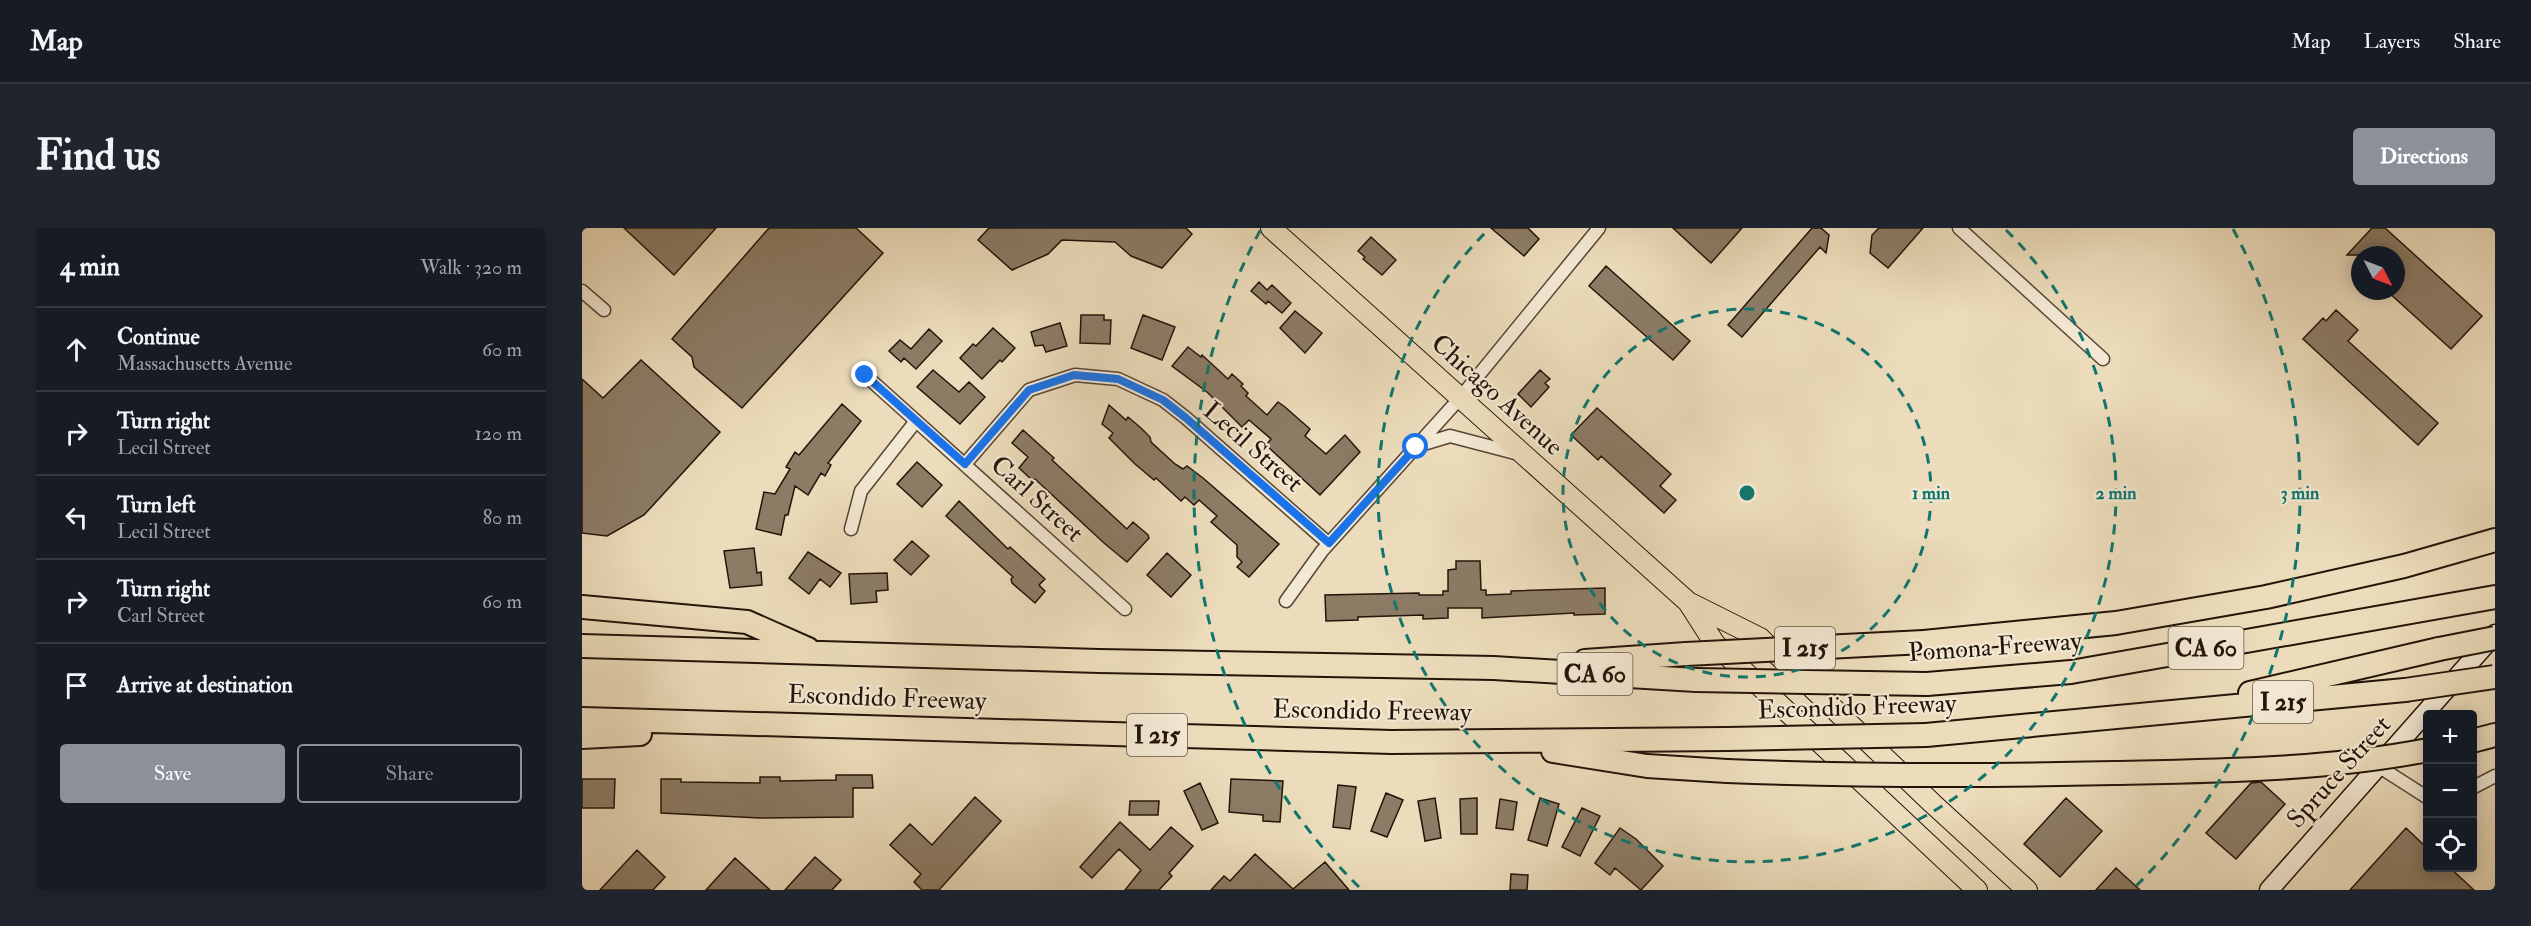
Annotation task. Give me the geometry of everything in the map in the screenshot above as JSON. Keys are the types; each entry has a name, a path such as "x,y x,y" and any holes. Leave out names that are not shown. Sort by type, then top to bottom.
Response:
{"highway":[{"name":"I 215","path":"1494,668 1686,654 1924,642 2116,623 2266,597 2404,566 2495,540"},
{"name":"Pomona Freeway","path":"1494,668 1696,680 1927,684 2071,672 2489,598"},
{"path":"582,607 747,622 818,654"},
{"name":"CA 60","path":"2161,714 2495,637"},
{"name":"Escondido Freeway","path":"582,646 818,654 1494,668"},
{"name":"I 215","path":"2161,714 2405,690 2495,677"},
{"name":"Escondido Freeway","path":"582,719 1392,742 1926,735 2161,714"},
{"path":"582,737 825,725"},
{"path":"2477,740 2495,735"},
{"path":"1490,741 1647,766 1868,776 2224,770 2336,763 2423,751"}],"main road":[{"name":"Chicago Avenue","path":"1271,228 1688,602 1760,639 2027,890"},
{"name":"Chicago Avenue","path":"1688,602 1714,644 1977,890"},
{"name":"Spruce Street","path":"2268,890 2495,637"}],"street":[{"path":"1286,601 1329,543 1460,398 1599,228"},
{"path":"1959,228 2103,359"},
{"path":"582,291 604,310"},
{"name":"Carl Street","path":"865,375 1125,609"},
{"name":"Lecil Street","path":"965,464 1029,390 1074,375 1118,379 1163,400 1329,543"},
{"path":"851,529 861,491 916,421"},
{"path":"1416,447 1450,435 1523,455"},
{"path":"2378,766 2423,795"},
{"path":"2477,785 2495,776"}],"building":[{"path":"624,228 716,228 674,275"},
{"path":"769,228 856,228 883,253 742,408 694,367 692,357 672,339"},
{"path":"989,228 1186,228 1192,234 1162,268 1131,256 1115,242 1062,240 1048,254 1012,270 978,240"},
{"path":"1491,228 1528,228 1539,239 1524,256"},
{"path":"1673,228 1742,228 1711,263"},
{"path":"1812,228 1821,228 1829,235 1826,253 1820,247 1742,337 1728,325"},
{"path":"1879,228 1923,228 1888,268 1870,253 1872,235"},
{"path":"2372,228 2385,228 2405,246 2355,246"},
{"path":"1371,237 1396,260 1382,275 1363,259 1365,257 1358,251"},
{"path":"2405,246 2482,316 2451,349 2397,300 2405,300"},
{"path":"1606,266 1690,341 1673,360 1589,286"},
{"path":"1259,282 1267,290 1272,285 1291,303 1282,313 1268,301 1266,304 1251,291"},
{"path":"2336,310 2358,330 2348,341 2438,423 2418,445 2303,339 2323,318 2326,321"},
{"path":"1295,311 1322,333 1305,353 1280,328"},
{"path":"1081,315 1104,315 1104,320 1111,320 1110,344 1080,343"},
{"path":"1143,315 1175,327 1162,360 1131,348"},
{"path":"1060,323 1067,346 1046,352 1043,345 1035,346 1031,332"},
{"path":"993,328 1015,348 982,379 960,358 973,344 976,346"},
{"path":"929,329 942,341 916,369 904,358 901,362 889,351 900,340 911,349"},
{"path":"1188,347 1201,357 1202,355 1228,379 1232,374 1243,384 1241,386 1248,393 1246,396 1267,415 1278,402 1285,407 1310,429 1305,436 1326,454 1345,435 1360,452 1320,495 1266,445 1271,439 1249,420 1242,427 1207,392 1172,366"},
{"path":"641,360 720,432 644,515 607,536 582,533 582,379 603,398"},
{"path":"933,370 959,392 969,382 985,397 960,424 917,387"},
{"path":"1540,370 1550,379 1545,383 1549,387 1531,407 1518,394"},
{"path":"842,404 861,421 828,463 831,465 825,476 821,473 808,495 795,486 781,535 756,529 764,492 775,494 790,469 786,467 795,452 799,455"},
{"path":"1109,405 1126,420 1128,417 1141,428 1150,437 1151,442 1175,464 1183,469 1187,466 1203,478 1279,544 1249,577 1237,567 1242,562 1237,557 1237,545 1211,522 1217,516 1199,500 1194,505 1185,497 1181,501 1156,478 1154,480 1135,464 1109,438 1113,433 1102,424"},
{"path":"1597,408 1671,474 1660,486 1676,500 1664,513 1601,456 1598,460 1571,435"},
{"path":"1023,430 1127,529 1133,522 1148,535 1149,538 1127,562 1035,479 1033,481 1019,468 1028,457 1012,443"},
{"path":"917,462 942,485 922,507 897,484"},
{"path":"959,501 1008,549 1010,547 1045,579 1039,585 1045,591 1035,603 1012,583 1013,577 946,516"},
{"path":"912,541 929,556 911,575 894,560"},
{"path":"754,548 757,573 761,572 762,585 730,588 724,551"},
{"path":"808,552 841,573 830,587 820,579 809,594 789,578"},
{"path":"1167,553 1191,575 1171,597 1147,575"},
{"path":"1456,561 1480,561 1481,590 1486,590 1486,595 1511,594 1511,591 1605,588 1605,614 1574,615 1574,613 1482,618 1482,608 1448,608 1448,618 1423,619 1423,615 1358,617 1358,620 1326,621 1325,595 1419,593 1419,595 1443,595 1443,591 1448,591 1448,570 1456,569"},
{"path":"887,573 888,590 876,591 877,602 851,604 849,574"},
{"path":"836,775 872,775 873,788 853,788 853,817 760,818 661,813 661,779 681,779 681,782 760,783 760,777 780,777 780,781 836,780"},
{"path":"582,779 615,779 614,808 582,808"},
{"path":"1231,779 1283,781 1280,822 1263,821 1263,815 1229,812"},
{"path":"2261,782 2285,804 2236,859 2206,833 2251,783"},
{"path":"1200,783 1218,823 1202,830 1184,791"},
{"path":"1338,785 1356,787 1350,829 1333,827"},
{"path":"1386,793 1403,800 1387,837 1371,831"},
{"path":"975,797 1001,821 939,890 922,890 914,882 921,874 890,845 910,824 932,845"},
{"path":"1435,798 1441,838 1425,841 1418,801"},
{"path":"1477,798 1477,834 1461,834 1460,799"},
{"path":"1540,798 1559,804 1547,846 1528,840"},
{"path":"2066,798 2102,831 2060,877 2024,844"},
{"path":"1500,799 1517,802 1513,830 1496,828"},
{"path":"1130,801 1159,801 1158,815 1129,815"},
{"path":"1582,808 1600,816 1580,856 1562,847"},
{"path":"1120,822 1150,850 1171,827 1193,846 1169,873 1172,876 1159,890 1125,890 1141,870 1119,849 1092,878 1080,867"},
{"path":"1620,828 1636,839 1663,866 1641,890 1615,868 1610,875 1595,863"},
{"path":"2406,828 2423,844 2423,872 2454,872 2474,890 2350,890"},
{"path":"637,850 665,877 653,890 600,890"},
{"path":"1255,854 1293,889 1325,862 1349,890 1211,890 1224,876 1230,881"},
{"path":"815,857 841,880 832,890 785,890"},
{"path":"735,858 770,890 706,890"},
{"path":"2116,868 2140,890 2096,890"},
{"path":"1511,874 1528,875 1527,890 1510,890"}],"route":[{"path":"865,375 965,464 1029,390 1074,375 1118,379 1163,400 1329,543 1416,447"}]}
